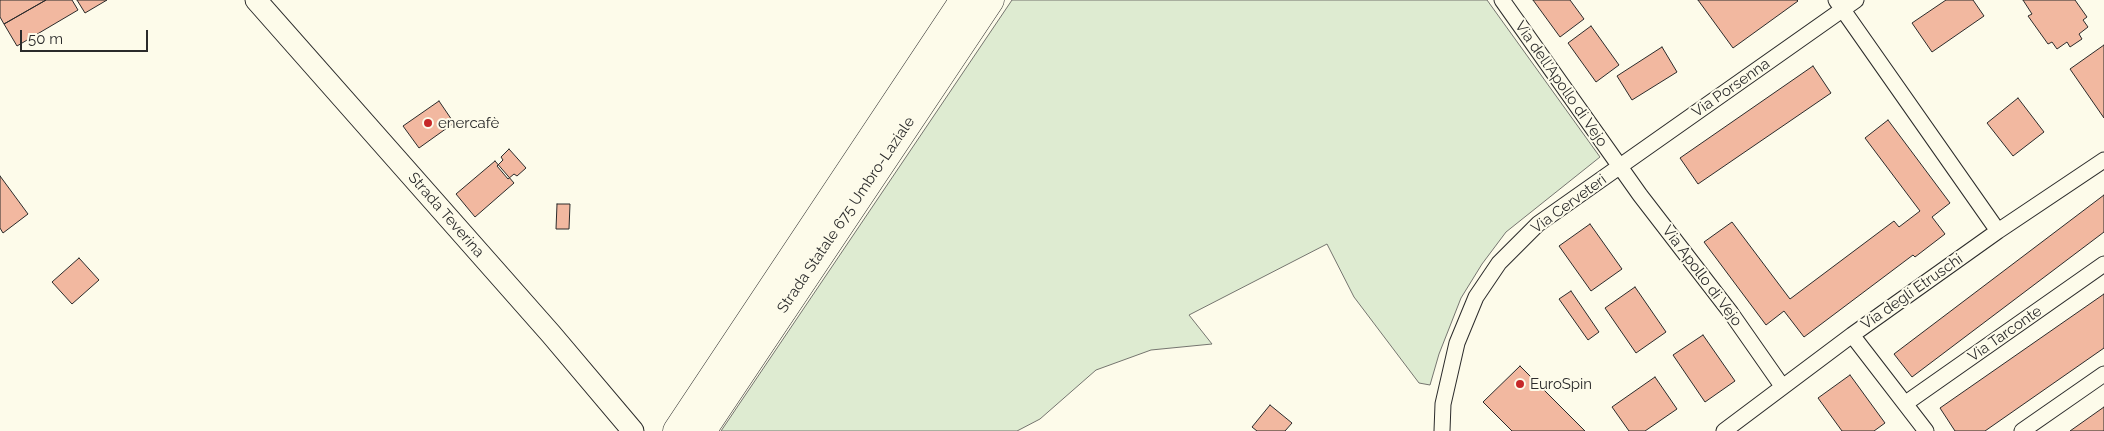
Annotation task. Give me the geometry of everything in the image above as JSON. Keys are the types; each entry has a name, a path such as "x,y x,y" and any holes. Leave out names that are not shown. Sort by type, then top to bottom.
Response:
{"highway":[{"name":"Strada Statale 675 Umbro-Laziale","path":"677,431 964,0"},
{"name":"Strada Statale 675 Umbro-Laziale","path":"702,431 990,0"}],"main road":[{"name":"Strada Teverina","path":"262,2 633,431"}],"street":[{"name":"Via dell'Apollo di Vejo","path":"1502,0 1620,167"},
{"name":"Via Porsenna","path":"1620,167 1839,5 1856,0"},
{"path":"1839,5 1998,231"},
{"name":"Via degli Etruschi","path":"1724,431 1852,335 1998,231 2104,160"},
{"name":"Via Apollo di Vejo","path":"1620,167 1731,313 1782,386"},
{"name":"Via Cerveteri","path":"1442,431 1443,404 1457,343 1476,297 1499,263 1538,224 1620,167"},
{"name":"Via Tarconte","path":"1906,403 2104,264"},
{"path":"1852,335 1926,431"},
{"path":"2022,431 2104,374"}],"green space":[{"path":"1012,0 1487,0 1600,157 1506,232 1482,264 1461,298 1439,354 1430,385 1419,383 1354,297 1327,244 1189,315 1212,344 1151,350 1096,370 1040,419 1017,431 721,431"}],"building":[{"path":"0,0 46,0 4,24 0,17"},
{"path":"46,0 72,0 78,10 17,46 4,24"},
{"path":"77,0 107,0 85,13"},
{"path":"1533,0 1570,0 1584,19 1560,37"},
{"path":"1698,0 1797,0 1798,1 1733,48"},
{"path":"1946,0 1973,0 1984,16 1932,52 1912,23"},
{"path":"2023,0 2075,0 2087,17 2083,20 2088,27 2079,34 2082,39 2070,47 2067,42 2057,49 2052,42 2048,44 2028,16 2032,14"},
{"path":"1591,26 1619,65 1596,82 1568,43"},
{"path":"2104,45 2104,118 2070,69"},
{"path":"1662,47 1677,72 1632,100 1617,76"},
{"path":"1813,66 1831,93 1698,184 1680,158"},
{"path":"2018,98 2044,132 2013,156 1987,123"},
{"path":"439,101 454,123 419,148 403,126"},
{"path":"1888,120 1950,203 1932,217 1945,234 1915,257 1913,255 1804,337 1784,311 1766,325 1704,242 1732,222 1790,299 1894,221 1899,227 1920,211 1865,138"},
{"path":"509,149 526,168 517,176 514,174 508,179 497,166 503,160 501,157"},
{"path":"495,161 514,183 475,217 456,194"},
{"path":"0,176 28,214 3,233 0,228"},
{"path":"2104,195 2104,232 1912,377 1894,354"},
{"path":"557,204 570,204 569,229 556,229"},
{"path":"1590,224 1622,269 1591,291 1559,246"},
{"path":"79,258 99,280 72,304 52,282"},
{"path":"1635,287 1666,332 1636,353 1605,308"},
{"path":"1571,291 1599,332 1588,340 1559,299"},
{"path":"2104,294 2104,348 1985,431 1955,431 1940,408"},
{"path":"1703,335 1735,381 1705,402 1673,355"},
{"name":"EuroSpin","path":"1520,366 1585,431 1512,431 1483,402"},
{"path":"1850,375 1885,423 1874,431 1842,431 1818,398"},
{"path":"1655,377 1677,409 1645,431 1629,431 1612,407"},
{"path":"1270,405 1292,423 1285,431 1257,431 1252,427"},
{"path":"2104,407 2104,431 2070,431"}],"place":[{"name":"enercafè","path":"428,123"},
{"name":"EuroSpin","path":"1520,384"}]}
